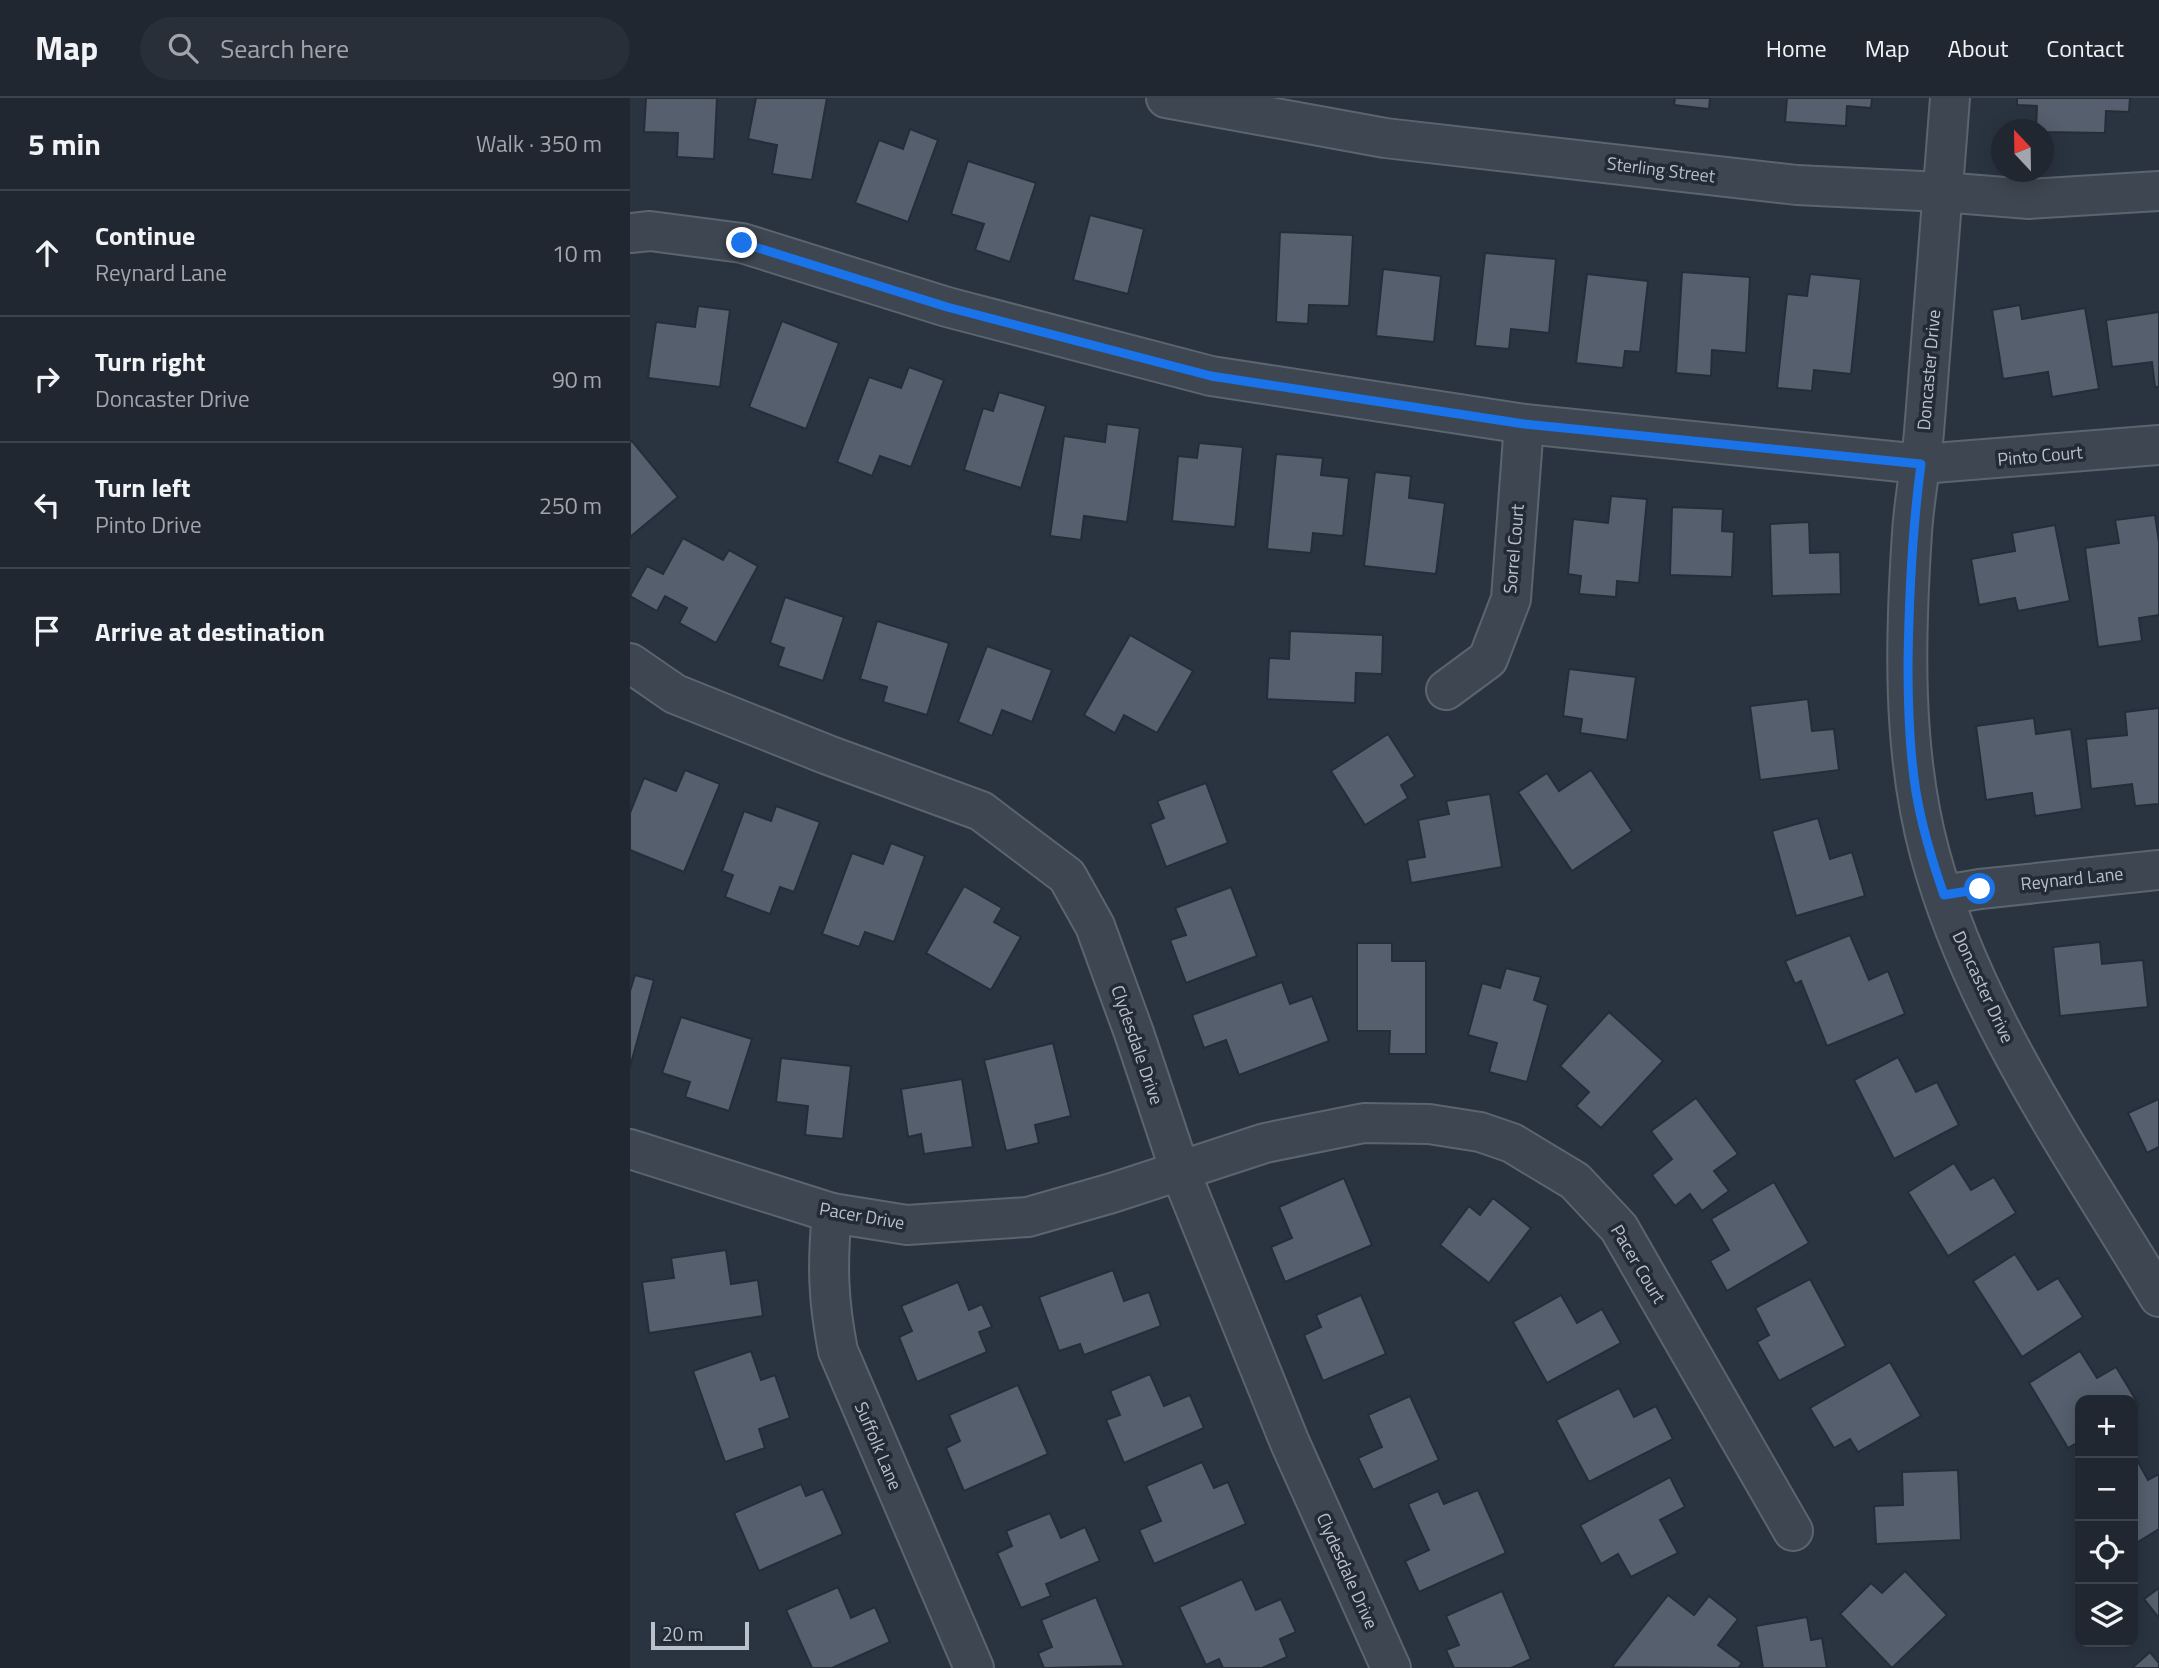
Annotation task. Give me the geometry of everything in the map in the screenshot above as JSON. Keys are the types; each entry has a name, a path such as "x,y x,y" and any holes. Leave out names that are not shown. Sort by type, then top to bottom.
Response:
{"street":[{"name":"Sterling Street","path":"1166,98 1385,138 1797,185 2029,199 2159,191"},
{"name":"Doncaster Drive","path":"1950,98 1921,464 1912,531 1908,712 1916,791 1930,855 1962,948 1993,1016 2159,1297"},
{"name":"Pinto Court","path":"630,233 650,232 742,243 947,307 1211,376 1524,424 1921,464 2159,445"},
{"name":"Sorrel Court","path":"1446,690 1488,659 1511,599 1524,424"},
{"name":"Clydesdale Drive","path":"630,663 675,694 828,755 981,811 1067,876 1094,926 1134,1033 1180,1171 1290,1443 1391,1668"},
{"name":"Reynard Lane","path":"1944,895 2159,870"},
{"name":"Pacer Court","path":"1180,1171 1265,1143 1364,1123 1429,1124 1480,1132 1512,1143 1575,1181 1619,1228 1793,1531"},
{"name":"Pacer Drive","path":"630,1149 832,1213 907,1225 1028,1217 1180,1171"},
{"name":"Suffolk Lane","path":"832,1213 827,1261 831,1314 838,1351 974,1668"}],"building":[{"path":"646,98 717,98 714,159 677,157 678,133 644,132"},
{"path":"756,98 827,98 812,180 772,174 777,145 748,139"},
{"path":"1675,98 1710,98 1709,109 1674,105"},
{"path":"1787,98 1872,98 1871,108 1847,106 1846,126 1785,122"},
{"path":"2017,98 2130,98 2129,112 2106,111 2105,133 2054,132 2054,119 2036,119 2037,106 2017,105"},
{"path":"910,129 938,140 908,222 855,203 879,140 903,149"},
{"path":"968,161 1036,183 1010,262 975,250 984,224 951,214"},
{"path":"1090,215 1144,229 1128,294 1073,280"},
{"path":"1280,232 1353,235 1349,306 1309,305 1308,324 1276,322"},
{"path":"1485,253 1556,259 1549,333 1511,329 1509,349 1475,346"},
{"path":"1383,269 1441,276 1434,342 1376,336"},
{"path":"1682,272 1750,277 1746,353 1712,350 1711,376 1676,373"},
{"path":"1587,274 1648,281 1640,352 1625,351 1623,368 1576,363"},
{"path":"1810,274 1861,279 1851,374 1814,370 1812,391 1777,388 1787,294 1807,296"},
{"path":"2020,305 2022,319 2085,308 2099,389 2052,397 2048,372 2003,379 1992,310"},
{"path":"698,306 730,310 720,387 648,378 656,322 695,327"},
{"path":"2159,312 2159,387 2155,387 2152,362 2112,367 2106,320"},
{"path":"782,321 839,343 806,429 749,407"},
{"path":"909,367 944,380 911,467 880,456 872,476 837,462 869,377 901,388"},
{"path":"999,392 1046,406 1021,488 964,470 983,408 993,411"},
{"path":"1107,424 1140,428 1127,522 1084,516 1081,540 1050,536 1064,436 1105,442"},
{"path":"632,441 678,497 630,537 630,442"},
{"path":"1199,443 1243,447 1235,527 1172,521 1178,456 1197,458"},
{"path":"1276,454 1323,458 1321,475 1349,478 1343,536 1313,533 1311,553 1267,549"},
{"path":"1375,472 1411,476 1409,498 1445,503 1436,574 1364,566"},
{"path":"1611,496 1647,499 1639,583 1617,581 1616,597 1579,594 1581,576 1568,574 1573,519 1608,523"},
{"path":"1672,507 1723,509 1722,531 1734,532 1732,577 1670,575"},
{"path":"2155,515 2159,542 2159,615 2139,618 2142,641 2098,647 2085,548 2119,543 2115,520"},
{"path":"1809,522 1810,553 1840,552 1841,594 1772,596 1770,524"},
{"path":"2055,525 2070,601 2018,611 2015,598 1979,605 1971,559 2015,551 2012,533"},
{"path":"683,538 723,560 729,550 758,566 716,643 679,623 687,608 665,596 657,611 630,596 647,566 663,574"},
{"path":"785,597 844,617 823,681 778,666 784,648 770,643"},
{"path":"877,621 949,643 927,715 883,702 887,687 860,679"},
{"path":"1290,631 1383,635 1382,674 1356,673 1355,703 1267,699 1269,658 1289,659"},
{"path":"1130,635 1193,671 1157,733 1124,715 1115,733 1084,715"},
{"path":"987,646 1052,670 1032,722 1002,710 992,736 958,722"},
{"path":"1569,669 1636,677 1627,740 1580,733 1582,719 1563,716"},
{"path":"1808,699 1812,731 1834,729 1839,770 1760,780 1750,706"},
{"path":"2159,708 2159,804 2135,806 2132,784 2091,789 2086,739 2127,735 2125,712"},
{"path":"2034,718 2036,734 2071,729 2082,809 2035,816 2032,793 1986,800 1976,726"},
{"path":"1388,734 1415,776 1401,785 1408,798 1365,825 1331,771"},
{"path":"685,770 720,784 684,872 630,850 630,813 644,778 676,791"},
{"path":"1591,770 1632,831 1572,871 1518,792 1547,773 1559,791"},
{"path":"1206,783 1228,843 1166,867 1150,824 1164,818 1157,801"},
{"path":"1490,794 1502,867 1411,883 1407,860 1425,857 1418,820 1449,814 1446,801"},
{"path":"776,806 820,822 794,892 780,887 770,914 725,897 733,875 722,871 744,811 771,821"},
{"path":"1818,818 1830,859 1852,852 1865,896 1796,916 1772,831"},
{"path":"891,843 925,856 894,942 865,932 859,947 822,934 852,853 883,864"},
{"path":"964,886 1002,908 994,922 1021,937 991,990 926,953"},
{"path":"1231,887 1257,956 1186,983 1170,940 1186,935 1175,908"},
{"path":"1850,935 1869,980 1888,971 1905,1014 1827,1046 1801,981 1795,984 1785,961"},
{"path":"2100,942 2102,964 2143,960 2148,1007 2060,1016 2053,947"},
{"path":"1357,943 1392,943 1392,961 1426,961 1426,1054 1389,1054 1390,1031 1357,1031"},
{"path":"1506,968 1541,977 1534,1000 1548,1005 1527,1082 1489,1072 1497,1043 1468,1035 1482,983 1500,988"},
{"path":"635,975 654,980 630,1067 630,991"},
{"path":"1282,982 1290,1004 1312,996 1329,1041 1239,1075 1226,1040 1204,1048 1192,1015"},
{"path":"1609,1012 1663,1061 1601,1128 1576,1106 1589,1092 1560,1066"},
{"path":"681,1017 752,1039 729,1111 685,1097 690,1082 662,1073"},
{"path":"1053,1043 1071,1116 1035,1125 1039,1143 1006,1151 984,1060"},
{"path":"1898,1057 1916,1092 1937,1082 1959,1125 1894,1159 1854,1080"},
{"path":"781,1058 851,1066 843,1139 805,1135 808,1106 776,1102"},
{"path":"962,1079 973,1147 924,1154 921,1134 908,1137 901,1089"},
{"path":"1696,1098 1738,1154 1714,1171 1729,1191 1702,1211 1690,1194 1675,1206 1652,1175 1672,1159 1651,1131"},
{"path":"2159,1099 2159,1147 2147,1153 2128,1113"},
{"path":"1954,1163 1971,1190 1994,1177 2016,1213 1948,1256 1908,1192"},
{"path":"1344,1178 1372,1245 1285,1282 1271,1247 1292,1238 1279,1207"},
{"path":"1774,1182 1809,1243 1727,1291 1710,1261 1729,1250 1711,1219"},
{"path":"1493,1198 1531,1228 1489,1283 1440,1245 1469,1206 1480,1215"},
{"path":"726,1250 731,1284 758,1280 763,1316 649,1333 642,1282 674,1278 671,1258"},
{"path":"2015,1254 2038,1290 2058,1278 2083,1317 2022,1357 1973,1281"},
{"path":"1113,1270 1124,1301 1149,1292 1161,1326 1084,1355 1080,1344 1059,1351 1039,1297"},
{"path":"1810,1279 1846,1346 1779,1381 1757,1342 1769,1335 1755,1308"},
{"path":"958,1282 969,1310 982,1304 992,1327 979,1332 987,1352 917,1382 899,1337 912,1331 901,1306"},
{"path":"1361,1295 1386,1354 1323,1381 1304,1335 1321,1327 1316,1315"},
{"path":"1561,1295 1577,1323 1602,1309 1621,1343 1547,1383 1513,1322"},
{"path":"751,1351 761,1380 775,1375 790,1418 759,1429 765,1448 725,1462 693,1371"},
{"path":"2080,1351 2097,1378 2116,1367 2133,1395 2075,1395 2075,1444 2068,1448 2029,1383"},
{"path":"1890,1362 1921,1416 1858,1452 1850,1439 1834,1448 1810,1408"},
{"path":"1150,1374 1164,1406 1190,1395 1204,1428 1124,1463 1106,1420 1120,1415 1110,1391"},
{"path":"1018,1385 1048,1454 964,1491 946,1448 960,1441 949,1415"},
{"path":"1619,1388 1634,1417 1656,1406 1673,1439 1589,1482 1556,1420"},
{"path":"1410,1396 1439,1460 1373,1490 1358,1458 1382,1447 1368,1415"},
{"path":"1202,1462 1214,1488 1228,1482 1246,1524 1154,1564 1139,1530 1161,1521 1146,1486"},
{"path":"2138,1462 2148,1480 2159,1474 2159,1529 2138,1542"},
{"path":"1958,1470 1961,1540 1876,1544 1874,1506 1903,1505 1902,1472"},
{"path":"1670,1477 1685,1507 1660,1520 1678,1553 1631,1577 1618,1554 1601,1564 1580,1525"},
{"path":"801,1484 806,1496 823,1489 843,1534 759,1571 734,1513"},
{"path":"1478,1490 1506,1553 1419,1592 1405,1561 1429,1550 1408,1504 1438,1491 1444,1504"},
{"path":"1050,1513 1061,1538 1085,1527 1100,1561 1046,1584 1051,1596 1021,1608 997,1553 1012,1546 1006,1531"},
{"path":"1905,1571 1947,1615 1892,1668 1840,1614 1871,1583 1882,1593"},
{"path":"1242,1579 1256,1610 1281,1599 1296,1632 1280,1639 1287,1657 1262,1668 1223,1668 1219,1659 1206,1665 1179,1607"},
{"path":"838,1587 851,1618 875,1607 890,1642 832,1668 812,1668 786,1610"},
{"path":"2159,1588 2159,1618 2144,1599"},
{"path":"1502,1591 1531,1659 1511,1668 1454,1668 1446,1650 1459,1645 1446,1616"},
{"path":"1668,1595 1694,1615 1709,1596 1738,1619 1718,1645 1742,1663 1738,1668 1612,1667"},
{"path":"1096,1597 1124,1666 1044,1668 1038,1653 1052,1647 1041,1620"},
{"path":"1807,1617 1811,1640 1822,1638 1827,1668 1763,1668 1756,1626"},
{"path":"2150,1652 2159,1663 2159,1668 2132,1668"}],"route":[{"path":"742,243 947,307 1211,376 1524,424 1921,464 1912,531 1909,627 1908,712 1916,791 1930,855 1944,895 1980,889"}]}
